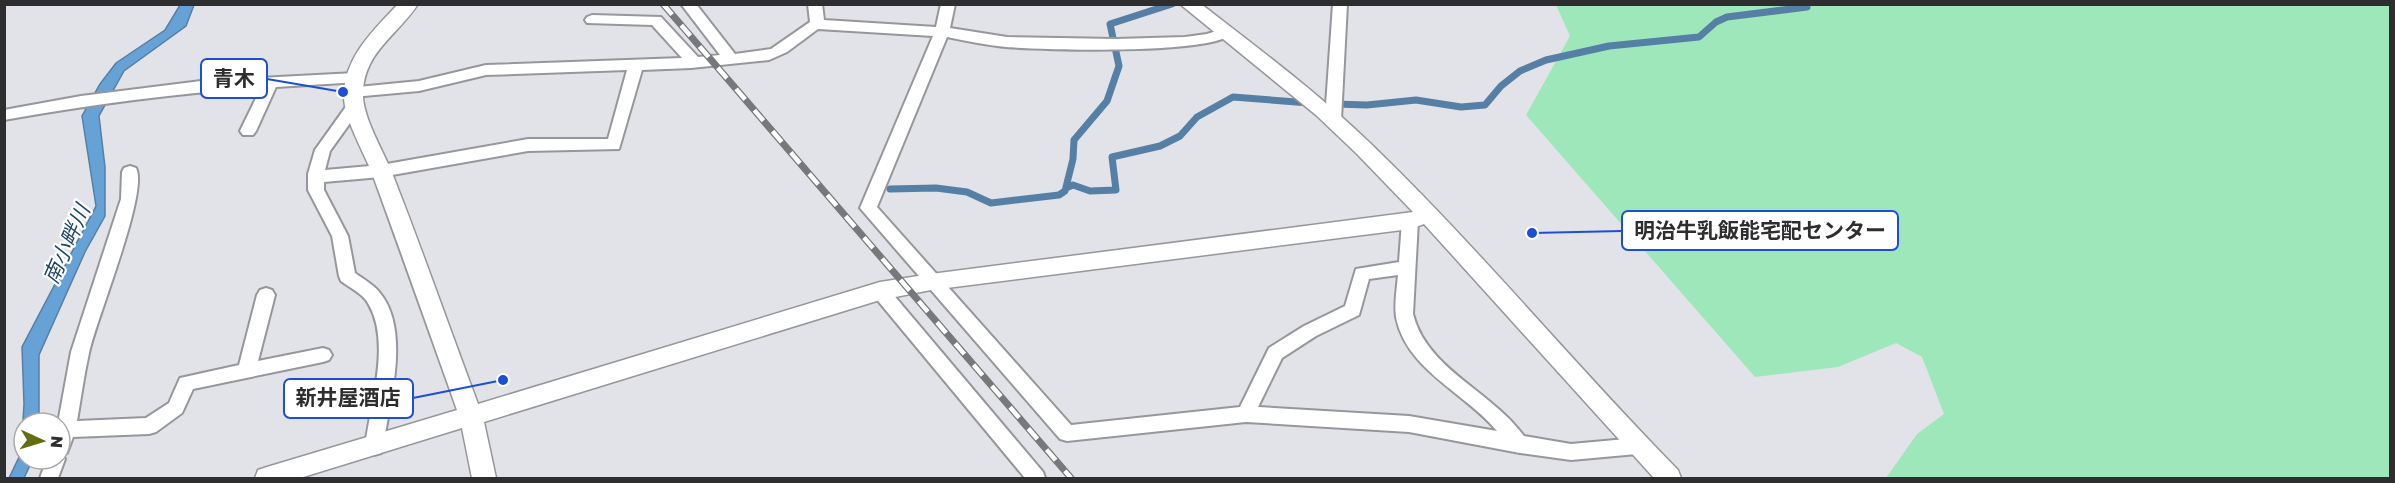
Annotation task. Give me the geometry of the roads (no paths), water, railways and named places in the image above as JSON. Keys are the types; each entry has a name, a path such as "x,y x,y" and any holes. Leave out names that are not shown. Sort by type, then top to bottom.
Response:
{"street":[{"path":"374,447 386,359 385,325 375,298 347,276 340,236 316,190 316,177 323,150 354,92 361,61 373,42 409,4"},
{"path":"688,4 731,59"},
{"path":"815,4 817,24"},
{"path":"948,4 942,32 868,208 931,282 1067,433 1246,414 1409,424 1571,452 1637,446"},
{"path":"1189,4 1333,120 1420,218 1669,478"},
{"path":"1333,120 1340,4"},
{"path":"592,20 656,20 694,62"},
{"path":"4,115 81,101 201,86 271,83 354,92 419,86 486,70 694,62 769,55 780,52 805,27 817,24 942,32 1006,42 1116,44 1185,42 1209,39 1225,33"},
{"path":"316,177 381,171 528,145 614,145 636,65"},
{"path":"248,131 271,83"},
{"path":"354,92 357,116 381,171 472,418 484,478"},
{"path":"69,411 80,352 129,199 130,172"},
{"path":"267,478 472,418 880,291 931,282 1420,218"},
{"path":"1420,218 1406,267 1404,314 1408,330 1429,360 1500,421 1520,445"},
{"path":"1246,414 1275,353 1310,331 1353,310 1362,274 1406,267"},
{"path":"880,291 1036,478"},
{"path":"247,370 266,295"},
{"path":"72,429 149,426 176,408 186,383 323,355"}],"water":[{"path":"180,5 194,5 186,26 124,71 99,116 105,167 105,216 85,252 39,355 39,411 24,411 22,347 96,206 82,116 100,84 116,63 165,30"},
{"path":"12,471 27,471 24,478 9,478"}],"waterway":[{"path":"890,189 936,188 967,192 991,203 1059,195 1065,191 1073,159 1074,140 1107,101 1119,66 1110,24 1172,4"},
{"path":"1335,104 1367,105 1416,100 1461,107 1485,105 1501,86 1520,71 1546,60 1609,46 1699,37 1716,22 1727,17 1807,7"},
{"path":"1066,188 1073,185 1090,191 1116,190 1112,157 1160,146 1180,136 1197,117 1233,97 1309,103"}],"railway":[{"path":"663,4 1071,478"}],"place":[{"name":"青木","path":"343,92"},
{"name":"明治牛乳飯能宅配センター","path":"1532,233"},
{"name":"新井屋酒店","path":"503,380"}],"water label":[{"name":"南小畔川","path":"66,244"}]}
